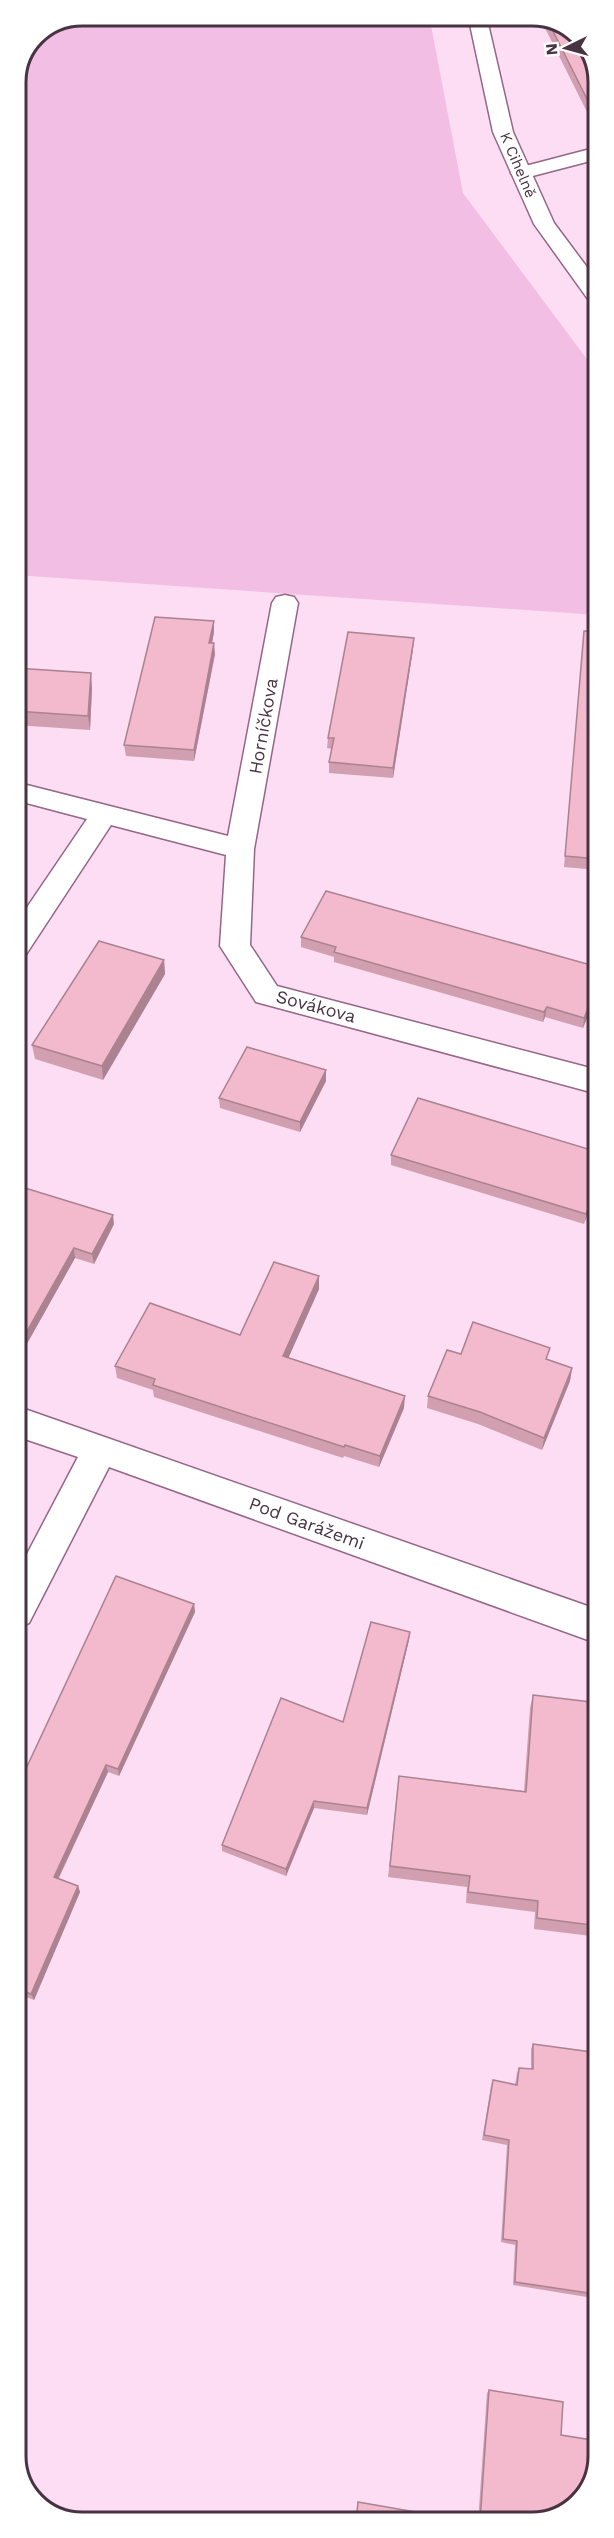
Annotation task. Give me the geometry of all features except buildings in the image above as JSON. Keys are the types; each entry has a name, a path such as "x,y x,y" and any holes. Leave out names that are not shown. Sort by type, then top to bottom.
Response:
{"street":[{"name":"K Cihelně","path":"479,26 503,132 544,224 588,283"},
{"path":"521,172 588,155"},
{"name":"Horníčkova","path":"240,849 285,603"},
{"path":"26,794 240,849"},
{"path":"26,932 104,814"},
{"name":"Sovákova","path":"240,849 235,946 267,994 588,1079"},
{"name":"Pod Garážemi","path":"26,1424 588,1623"},
{"path":"26,1592 100,1449"}],"shaded area":[{"path":"82,26 431,26 463,193 588,361 588,614 26,576 26,82 30,60 42,42 60,30"}]}
